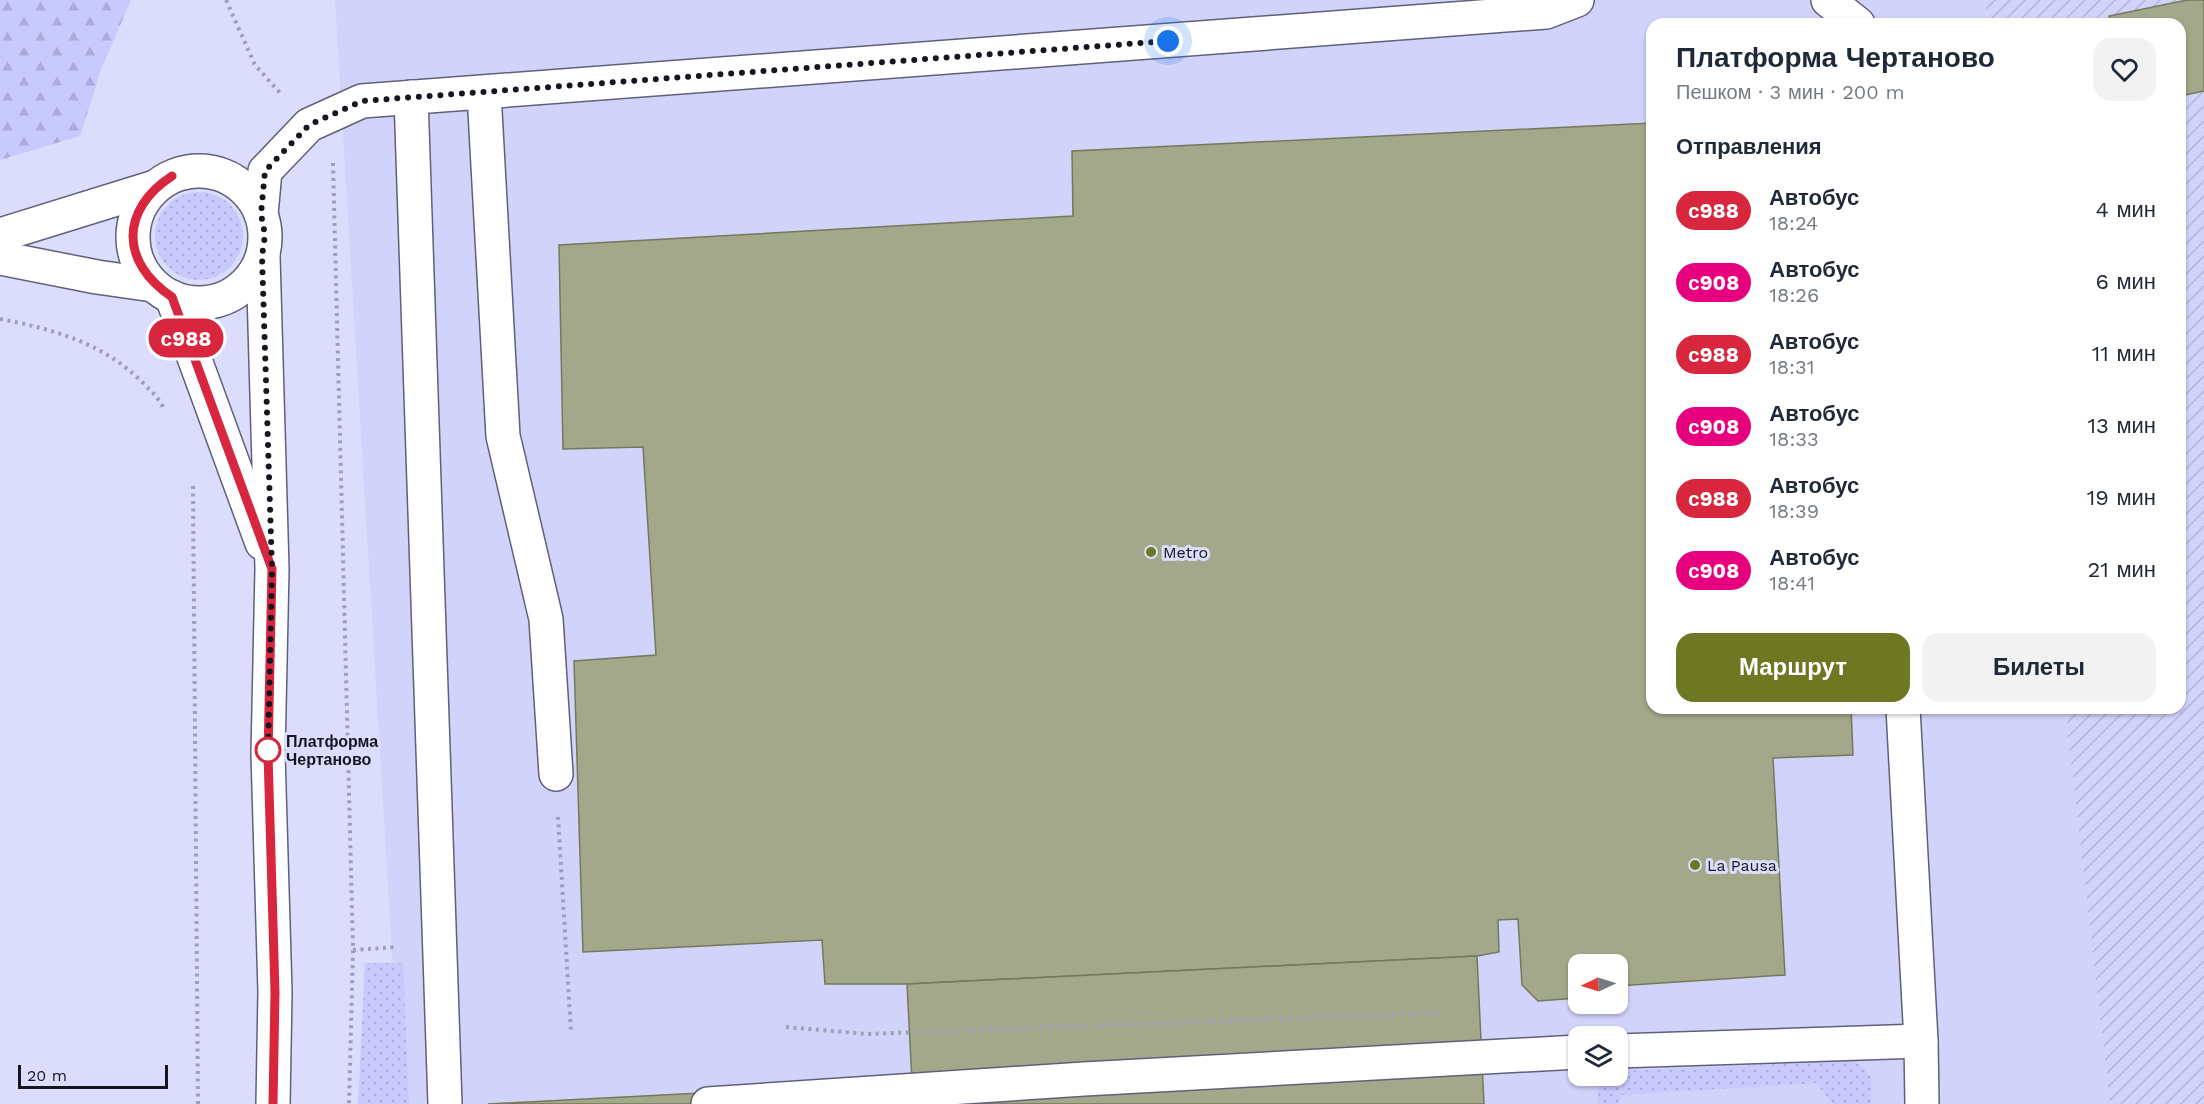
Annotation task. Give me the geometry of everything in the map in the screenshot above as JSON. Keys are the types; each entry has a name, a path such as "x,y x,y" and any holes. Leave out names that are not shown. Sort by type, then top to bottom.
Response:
{"street":[{"path":"273,1104 275,992 268,754 272,569 262,256 265,235 261,214 265,171 309,125 362,101 1546,12 1577,0"},
{"path":"1828,0 1850,18"},
{"path":"484,93 503,436 546,619 556,774"},
{"path":"411,97 445,1104"},
{"path":"0,236 155,187 172,176 194,170 265,171"},
{"path":"194,170 215,172 235,181 251,195 261,214"},
{"path":"155,187 141,204 134,225 133,247 140,267 162,291 272,569"},
{"path":"0,258 162,291 193,303 215,301 236,292 252,277 262,256"},
{"path":"1903,714 1921,1041 1922,1104"},
{"path":"1628,1051 1921,1041"},
{"path":"708,1104 1084,1079 1568,1054"}],"path":[{"path":"226,0 255,65"},
{"path":"333,154 353,950 349,1104"},
{"path":"0,319 41,327 102,350 131,371 160,399 164,409"},
{"path":"193,484 198,1104"},
{"path":"556,774 571,1032"},
{"path":"1559,1009 1568,1009"},
{"path":"786,1027 867,1034 1440,1013"}],"shaded area":[{"path":"335,0 1985,0 1987,18 1646,18 1646,714 2066,714 2110,1104 401,1104"},
{"path":"1985,0 2204,0 2204,1104 2110,1104 2066,714 2186,714 2186,18 1987,18"}],"green space":[{"path":"0,0 131,0 101,70 80,136 0,160"},
{"path":"199,192 216,195 230,205 240,219 243,236 240,253 230,267 216,277 199,280 182,277 168,267 158,253 155,236 158,219 168,205 182,195"},
{"path":"365,963 403,963 409,1104 358,1104"},
{"path":"1856,1061 1871,1077 1871,1104 1833,1104 1816,1083 1621,1095 1618,1104 1598,1104 1597,1086 1628,1086 1628,1071"}],"building":[{"path":"2187,0 2204,0 2204,91 2186,95 2186,18 2110,18 2109,16"},
{"name":"Metro","path":"1646,123 1646,714 1851,714 1853,755 1773,758 1785,975 1628,985 1628,954 1568,954 1568,999 1538,1001 1522,985 1518,919 1498,920 1499,952 1477,956 907,984 825,984 822,940 583,952 574,661 656,655 643,447 563,449 559,245 1073,216 1072,151"},
{"path":"1477,956 1484,1104 488,1104 912,1082 907,984"}],"bus line":[{"name":"с988","path":"172,176 155,187 141,204 134,225 133,247 140,267 153,285 172,297 272,569 268,754 275,992 273,1104"}],"place":[{"name":"Metro","path":"1151,552"},
{"name":"Платформа Чертаново","path":"268,750"},
{"name":"La Pausa","path":"1695,865"}],"route":[{"path":"268,750 268,754 272,569 262,256 265,235 261,214 265,171 309,125 362,101 1168,41"}]}
